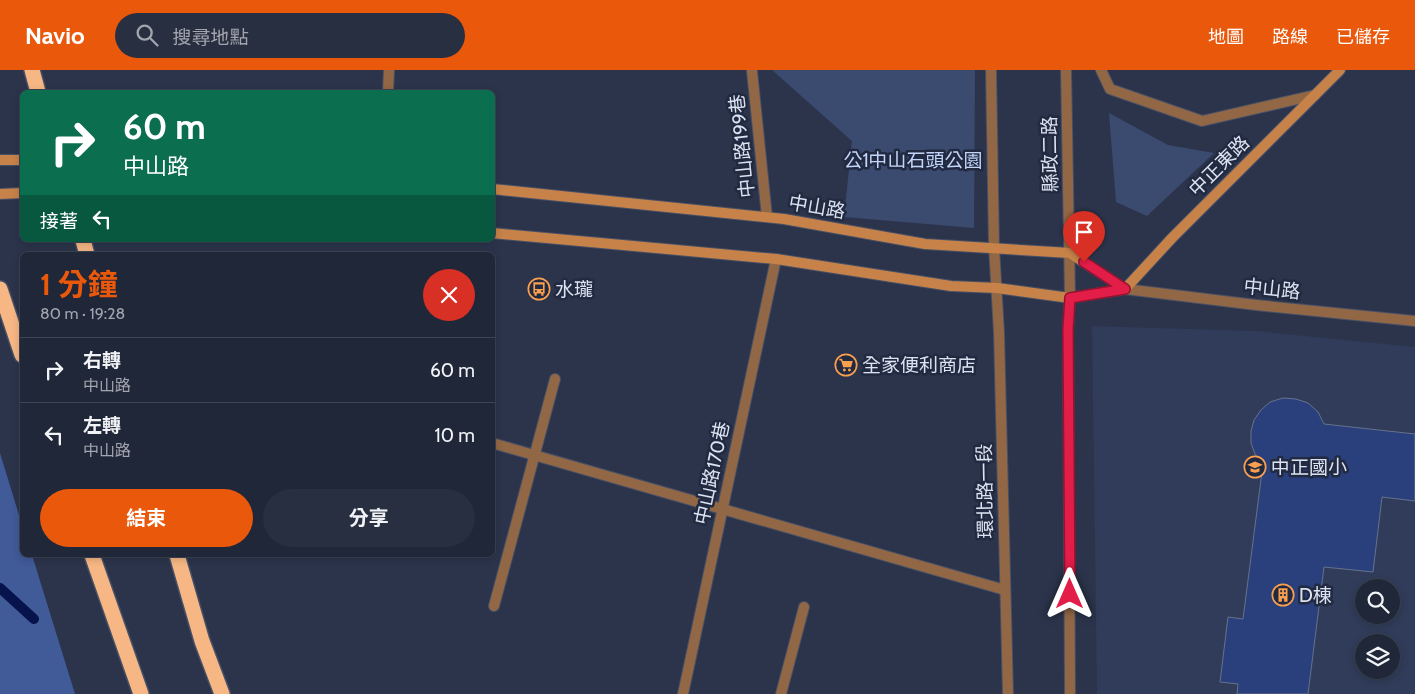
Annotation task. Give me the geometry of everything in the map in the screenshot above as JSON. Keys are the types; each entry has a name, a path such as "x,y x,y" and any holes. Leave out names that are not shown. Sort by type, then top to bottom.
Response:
{"highway":[{"path":"32,70 37,90"},
{"path":"1,293 20,349"},
{"path":"93,557 141,694"},
{"path":"178,557 202,641 222,694"}],"main road":[{"name":"中正東路","path":"1125,289 1172,238 1340,70"},
{"path":"0,160 20,160"},
{"name":"中山路","path":"495,189 784,219 925,244 1070,253 1125,289"},
{"path":"0,194 20,193"},
{"name":"中山路","path":"495,233 776,259 950,286 997,288 1070,298 1125,289"}],"street":[{"path":"388,90 389,70"},
{"path":"991,70 994,247 997,288"},
{"name":"縣政二路","path":"1066,70 1070,298"},
{"path":"1101,70 1110,89 1202,122 1315,95"},
{"name":"中山路199巷","path":"752,71 767,217"},
{"name":"中山路170巷","path":"683,694 776,259"},
{"name":"環北路一段","path":"997,288 1008,694"},
{"name":"中山路","path":"1125,289 1256,306 1415,321"},
{"path":"1070,298 1068,349 1070,694"},
{"path":"494,606 555,379"},
{"path":"495,444 1005,590"},
{"path":"781,694 804,607"}],"shaded area":[{"name":"中正國小","path":"1092,326 1256,331 1415,347 1415,694 1097,694"},
{"path":"0,453 20,518 20,557 33,557 75,694 0,694"}],"green space":[{"name":"公1中山石頭公園","path":"772,70 975,70 974,228 844,217 852,141"},
{"path":"1109,113 1168,145 1214,153 1147,216 1116,202"}],"building":[{"path":"1283,398 1296,399 1308,403 1318,412 1324,424 1415,434 1415,501 1382,497 1373,572 1324,567 1308,694 1237,694 1238,684 1220,682 1228,617 1243,619 1263,464 1255,454 1251,443 1251,431 1254,420 1261,410 1270,402"}],"waterway":[{"path":"0,588 34,619"}],"place":[{"name":"水瓏","path":"539,289"},
{"name":"全家便利商店","path":"846,365"},
{"name":"中正國小","path":"1255,467"},
{"name":"D棟","path":"1283,595"}],"route":[{"path":"1070,594 1068,329 1070,298 1125,289 1084,262"}]}
